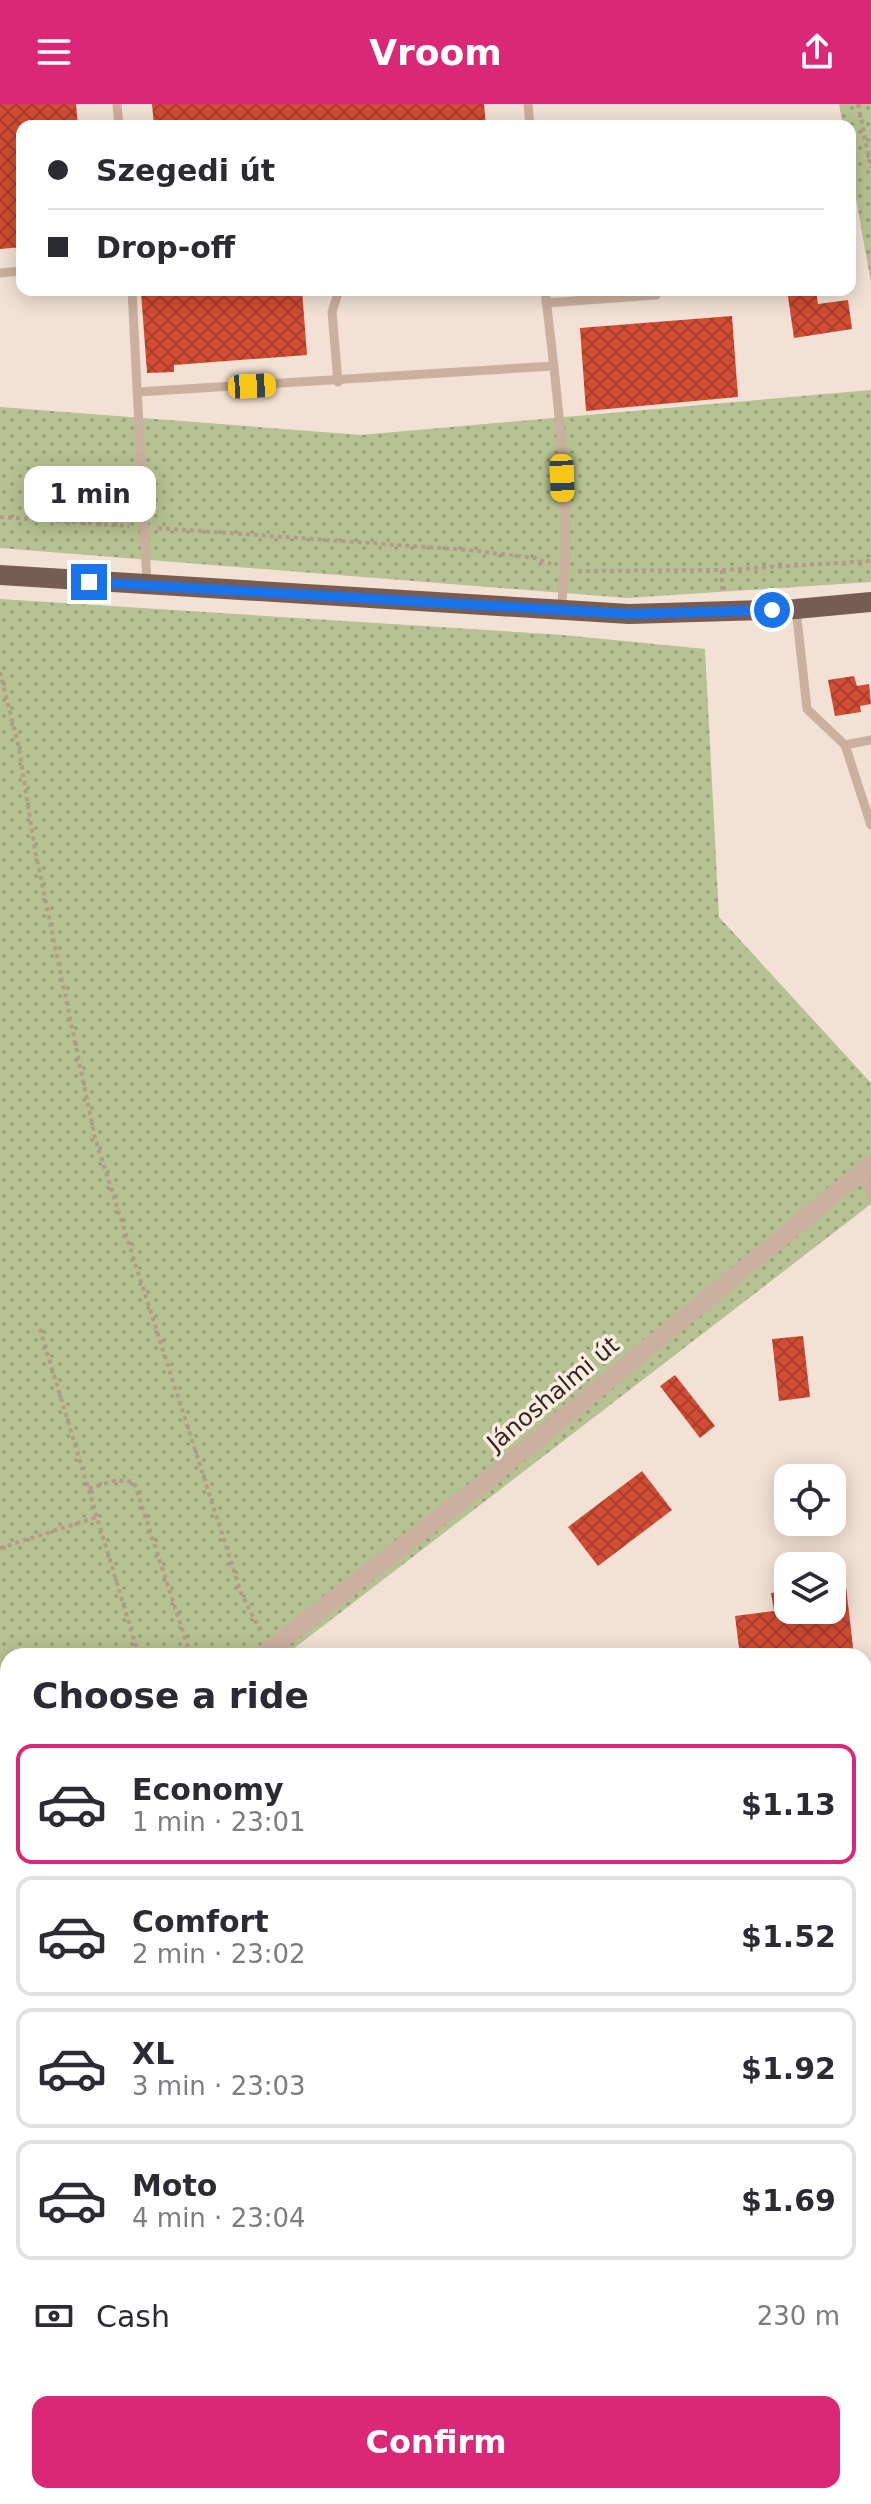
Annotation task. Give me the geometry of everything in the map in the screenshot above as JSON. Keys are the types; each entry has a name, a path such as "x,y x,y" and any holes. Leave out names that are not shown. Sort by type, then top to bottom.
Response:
{"main road":[{"path":"0,575 148,587 629,614 796,609 871,602"}],"street":[{"name":"Jánoshalmi út","path":"272,1648 475,1490 866,1168"}],"lane":[{"path":"132,296 148,587"},
{"path":"337,296 332,312 338,382"},
{"path":"545,296 566,571 561,611"},
{"path":"546,303 642,296"},
{"path":"138,392 338,382 553,366"},
{"path":"796,609 805,703 811,715 845,745 871,825"},
{"path":"845,745 871,740"},
{"path":"866,1168 871,1196"}],"path":[{"path":"858,104 871,168"},
{"path":"0,517 468,550 535,558 566,571 722,570 871,561"},
{"path":"0,672 19,748 35,850 95,1138 241,1593 264,1648"},
{"path":"40,1329 137,1648"},
{"path":"89,1489 116,1480 134,1482 188,1648"},
{"path":"0,1548 97,1517"}],"green space":[{"path":"839,104 871,104 871,283 856,199 856,120 842,120"},
{"path":"871,390 871,582 627,598 0,548 0,407 361,435"},
{"path":"0,599 563,635 705,649 719,917 871,1083 871,1204 294,1648 0,1648"}],"building":[{"path":"0,104 76,104 77,120 16,120 16,248 0,249"},
{"path":"152,104 484,104 485,120 153,120"},
{"path":"141,296 302,296 307,355 174,365 174,372 147,373"},
{"path":"788,296 817,296 818,304 848,300 852,329 794,338"},
{"path":"732,316 738,397 586,411 580,328"},
{"path":"854,676 857,686 869,684 871,704 860,706 861,712 835,716 828,680"},
{"path":"803,1336 810,1397 779,1401 772,1339"},
{"path":"675,1375 715,1426 700,1438 660,1386"},
{"path":"642,1471 672,1510 598,1566 568,1527"},
{"path":"846,1586 853,1648 739,1648 735,1616 774,1611 774,1624 846,1624"}],"route":[{"path":"89,582 629,614 772,610"}]}
